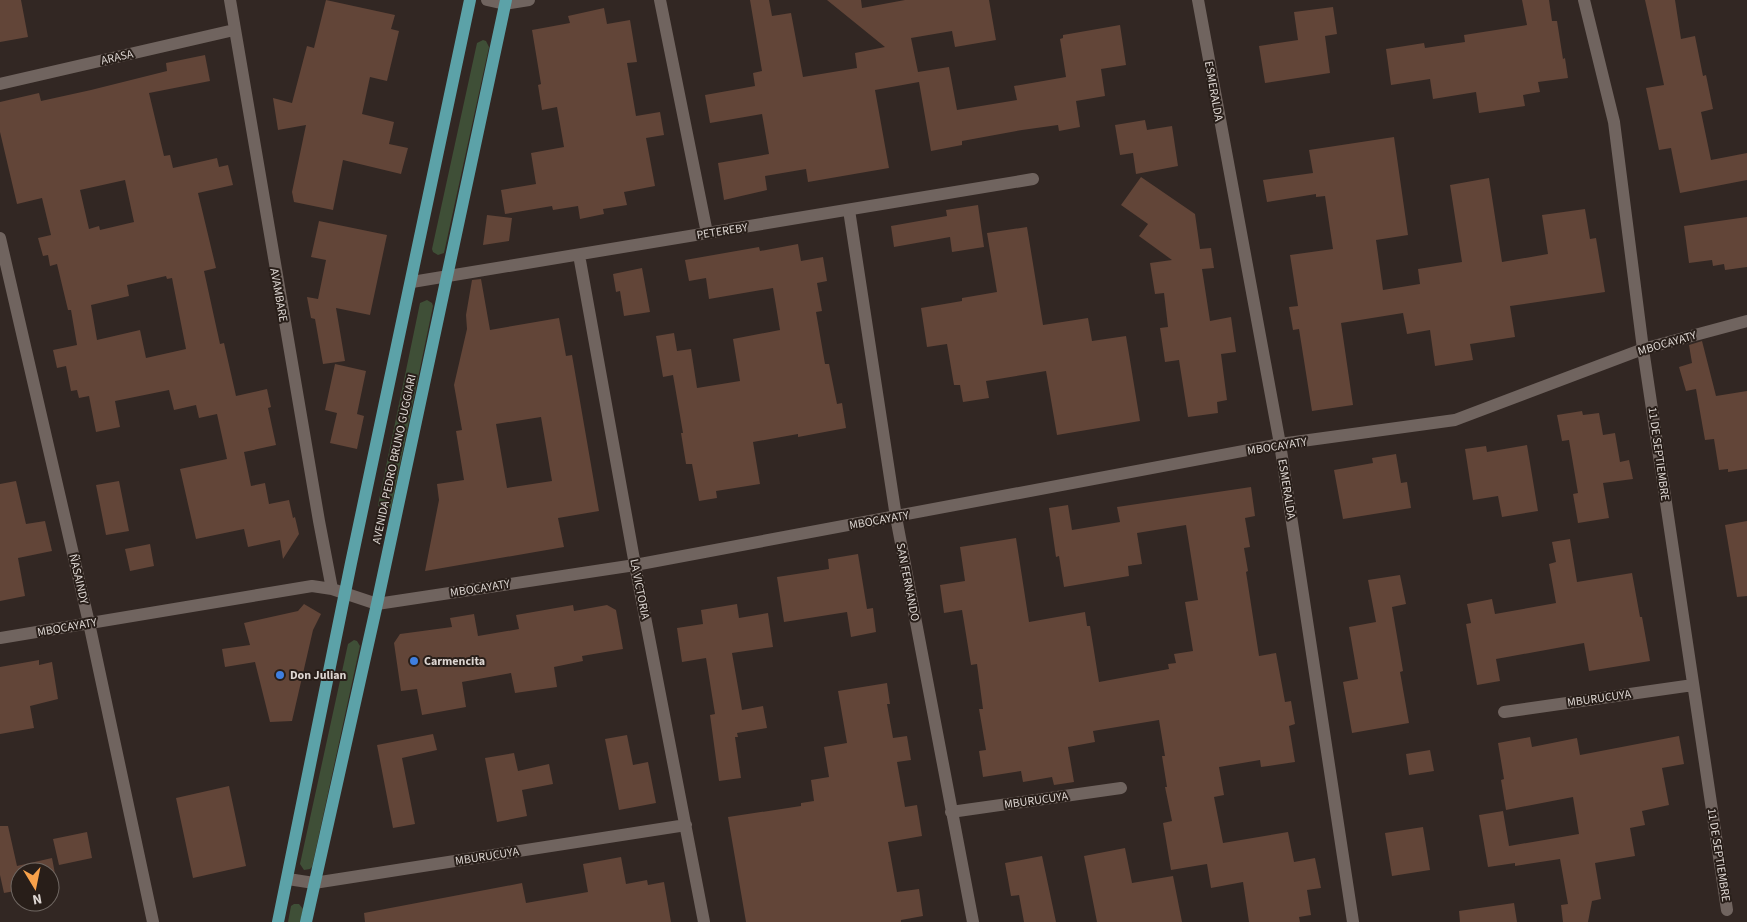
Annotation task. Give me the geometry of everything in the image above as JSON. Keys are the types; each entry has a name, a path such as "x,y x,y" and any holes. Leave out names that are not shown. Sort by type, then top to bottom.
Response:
{"main road":[{"name":"AVENIDA PEDRO BRUNO GUGGIARI","path":"278,922 353,553 412,282 470,0"},
{"name":"AVENIDA PEDRO BRUNO GUGGIARI","path":"306,922 377,604 506,2"}],"street":[{"name":"AVAMBARE","path":"230,0 332,589"},
{"path":"487,0 506,2 529,0"},
{"path":"660,0 707,233"},
{"name":"ESMERALDA","path":"1198,0 1280,444 1352,922"},
{"name":"11 DE SEPTIEMBRE","path":"1584,0 1614,122 1643,349 1727,910"},
{"name":"ARASA","path":"0,84 234,30"},
{"name":"PETEREBY","path":"412,282 1033,179"},
{"name":"SAN FERNANDO","path":"849,210 896,517 973,922"},
{"name":"ÑASAINDY","path":"0,238 89,623 153,922"},
{"name":"LA VICTORIA","path":"579,255 635,565 704,922"},
{"name":"MBOCAYATY","path":"0,638 312,586 332,589 377,604 635,565 1280,444 1455,420 1643,349 1747,321"},
{"name":"MBURUCUYA","path":"1504,712 1693,685"},
{"name":"MBURUCUYA","path":"951,812 1121,788"},
{"name":"MBURUCUYA","path":"288,880 314,883 686,825"}],"green space":[{"path":"483,40 486,41 489,47 444,253 438,255 432,249 477,43"},
{"path":"427,300 433,306 391,508 386,512 382,511 378,505 420,303"},
{"path":"354,640 360,646 312,867 304,870 300,864 348,644"},
{"path":"299,904 303,909 300,922 288,922 291,906"}],"building":[{"path":"0,0 21,0 28,37 0,42"},
{"path":"326,0 395,15 391,29 399,31 387,81 370,77 362,114 394,122 389,144 408,148 401,174 343,160 333,210 294,202 292,192 306,125 278,130 273,98 292,103 307,46 314,48"},
{"path":"750,0 769,0 772,16 791,13 803,77 857,68 855,53 885,47 827,0 861,0 862,8 905,0 989,0 996,40 955,47 952,31 911,38 918,72 949,67 957,110 1017,100 1014,86 1066,77 1060,39 1063,38 1063,35 1120,25 1126,65 1101,69 1105,96 1076,101 1080,127 1059,131 1058,125 1022,130 962,141 962,145 931,151 919,82 875,90 889,168 808,182 806,169 765,176 767,190 724,200 718,163 769,154 762,114 710,123 705,95 755,86 753,73 762,71"},
{"path":"1522,0 1549,0 1552,21 1557,21 1568,78 1538,82 1540,92 1523,95 1525,106 1479,113 1476,92 1433,99 1430,79 1391,85 1386,49 1424,43 1425,48 1465,42 1464,35 1527,25"},
{"path":"1645,0 1675,0 1681,39 1695,36 1703,76 1706,75 1713,109 1701,112 1711,160 1747,153 1747,180 1680,193 1671,148 1659,150 1646,88 1664,85"},
{"path":"1333,7 1337,34 1325,36 1330,73 1265,83 1259,46 1298,40 1294,12"},
{"path":"604,8 607,24 630,20 637,62 627,63 636,116 660,112 664,135 646,138 655,186 624,192 627,205 603,209 604,214 580,219 578,206 553,210 552,206 505,214 501,190 536,184 531,153 564,147 557,107 542,110 538,85 541,84 532,30 570,23 568,16"},
{"path":"205,55 210,81 149,93 164,156 170,155 173,168 217,158 219,167 228,165 233,185 198,193 216,268 204,271 220,344 224,343 236,396 267,389 271,407 268,408 276,445 244,452 251,486 265,483 269,504 289,500 299,534 283,559 280,540 248,547 244,529 196,539 180,469 227,459 217,414 199,418 196,405 174,410 169,390 115,401 120,427 96,432 89,396 79,398 77,390 71,391 66,366 57,368 53,350 77,345 71,310 68,310 57,264 50,266 48,255 43,256 38,238 51,235 42,198 17,204 0,132 0,102 39,93 41,101 91,90 167,71 166,63","holes":["125,180 134,222 100,230 99,226 89,229 80,190","166,276 167,279 172,278 186,349 146,358 140,330 97,340 91,305 129,296 127,285"]},
{"path":"1145,120 1147,130 1172,126 1178,166 1136,174 1133,153 1120,155 1115,125"},
{"path":"1394,137 1408,235 1376,240 1383,290 1420,284 1418,269 1462,262 1450,185 1489,178 1502,262 1548,254 1542,215 1585,209 1590,239 1596,238 1605,292 1510,306 1515,337 1470,344 1473,360 1435,366 1430,330 1407,334 1403,313 1341,323 1353,405 1312,411 1299,329 1293,330 1289,307 1298,306 1290,255 1333,249 1325,196 1316,197 1316,194 1267,202 1263,180 1313,173 1309,150"},
{"path":"1141,177 1195,214 1200,249 1211,248 1214,268 1202,269 1210,321 1231,317 1236,352 1221,354 1227,400 1217,402 1218,413 1188,417 1179,360 1165,362 1160,328 1168,327 1164,293 1155,294 1150,263 1172,260 1139,236 1148,224 1121,205"},
{"path":"978,205 984,247 952,252 950,237 894,247 891,226 947,216 946,210"},
{"path":"487,215 512,218 509,241 483,245"},
{"path":"1747,217 1747,267 1725,270 1724,264 1713,266 1712,260 1689,263 1684,226"},
{"path":"319,221 387,235 370,315 336,308 345,361 323,364 315,319 311,318 307,297 318,299 326,260 311,257"},
{"path":"1027,227 1043,325 1088,318 1092,341 1126,336 1140,421 1057,435 1046,371 986,381 989,398 963,402 960,385 954,385 947,344 927,347 921,308 962,301 962,298 997,292 987,233"},
{"path":"798,244 801,261 823,257 827,281 817,283 822,311 816,312 825,364 829,364 837,404 842,403 846,428 798,437 798,434 753,442 760,484 716,491 717,498 699,501 692,464 686,464 681,433 683,433 673,375 663,377 656,336 674,333 677,351 691,349 697,388 740,381 733,339 780,330 773,288 709,299 706,278 689,281 685,260 759,247 760,251"},
{"path":"642,268 650,312 624,316 620,291 616,292 613,274"},
{"path":"481,279 490,330 559,318 566,356 572,355 599,511 558,518 564,547 425,571 439,500 437,484 464,480 456,431 462,430 454,385 467,329 466,315 472,280","holes":["541,417 552,481 507,488 496,424"]},
{"path":"1702,341 1716,396 1747,391 1747,469 1728,472 1728,469 1719,470 1714,439 1705,440 1696,389 1686,391 1679,367 1692,363 1689,345"},
{"path":"335,364 366,371 357,414 364,416 357,449 330,443 337,413 325,410"},
{"path":"1582,411 1583,415 1599,413 1603,435 1615,433 1620,462 1629,460 1633,479 1603,483 1609,518 1578,523 1573,494 1578,493 1569,440 1562,441 1557,415"},
{"path":"1527,445 1538,511 1502,517 1498,496 1473,500 1465,449 1486,446 1487,452"},
{"path":"1396,454 1401,483 1407,482 1411,508 1343,519 1334,470 1373,463 1372,458"},
{"path":"16,481 26,524 45,521 52,551 18,558 25,596 0,601 0,484"},
{"path":"119,481 129,531 106,535 96,485"},
{"path":"1251,487 1255,516 1245,518 1250,547 1244,548 1259,656 1276,653 1285,702 1291,701 1295,724 1289,726 1295,762 1261,767 1260,760 1219,767 1224,795 1214,797 1223,843 1288,832 1294,862 1315,858 1321,888 1307,890 1311,915 1299,917 1300,922 1249,922 1243,882 1211,888 1207,864 1171,870 1163,823 1172,821 1165,787 1167,787 1162,756 1165,756 1159,720 1093,731 1095,742 1068,747 1074,782 1054,785 1052,777 1023,782 1021,771 983,777 979,751 986,750 979,709 983,709 977,664 971,665 962,610 944,613 940,585 965,581 960,547 1016,538 1029,622 1085,612 1087,626 1090,626 1099,682 1169,669 1168,664 1176,663 1174,654 1193,651 1185,602 1198,600 1186,525 1137,533 1142,564 1128,566 1129,576 1064,587 1059,556 1056,557 1049,508 1068,505 1072,530 1120,522 1117,507"},
{"path":"1747,521 1747,596 1737,597 1725,525"},
{"path":"1570,539 1577,582 1632,573 1650,661 1589,671 1584,643 1496,659 1500,681 1477,685 1466,624 1471,623 1467,604 1492,599 1495,614 1556,603 1549,564 1556,562 1552,542"},
{"path":"150,544 154,566 130,571 125,549"},
{"path":"858,554 867,609 873,608 876,632 851,637 847,612 784,622 777,577 829,569 828,559"},
{"path":"1400,575 1406,604 1392,607 1403,671 1400,672 1409,723 1352,733 1343,682 1358,679 1349,627 1376,622 1368,580"},
{"name":"Don Julian","path":"304,604 321,614 313,630 292,721 270,722 255,662 225,667 222,649 250,645 244,623 298,611"},
{"path":"737,604 739,618 768,613 773,647 732,653 742,710 763,706 767,728 737,733 738,737 735,737 741,778 719,781 710,715 715,714 706,658 682,662 677,628 703,624 701,610"},
{"path":"573,605 574,611 607,605 616,610 623,649 582,656 583,661 554,667 557,687 515,693 511,673 462,682 466,707 422,715 417,689 401,691 394,643 400,634 452,627 450,618 474,614 478,636 519,629 516,615"},
{"path":"39,660 39,665 52,662 58,699 30,706 34,728 0,734 0,667"},
{"path":"887,683 890,704 887,704 893,738 907,736 911,760 897,762 905,807 917,805 922,836 888,842 897,892 919,889 923,916 901,920 901,922 746,922 728,817 801,806 801,803 814,801 811,780 829,777 824,747 847,743 838,691"},
{"path":"433,734 437,750 402,758 415,824 393,828 377,745"},
{"path":"627,735 633,765 648,762 656,803 619,810 605,739"},
{"path":"1679,736 1684,764 1662,768 1669,805 1642,811 1645,825 1630,828 1635,856 1595,863 1601,899 1592,901 1588,922 1563,922 1561,905 1568,904 1560,859 1515,866 1515,863 1488,867 1479,815 1503,811 1509,846 1579,834 1573,797 1506,810 1501,780 1504,779 1498,743 1530,737 1532,747 1577,738 1580,755"},
{"path":"1430,750 1434,771 1409,775 1406,754"},
{"path":"514,753 518,771 549,764 553,784 522,790 527,816 497,822 485,758"},
{"path":"229,786 246,866 193,878 176,798"},
{"path":"0,826 8,826 16,862 10,862 10,892 4,893 0,875"},
{"path":"1423,827 1430,870 1392,876 1385,833"},
{"path":"87,832 92,858 60,865 53,839"},
{"path":"1125,848 1132,883 1173,876 1182,922 1097,922 1084,856"},
{"path":"1042,856 1056,922 1024,922 1019,895 1011,896 1005,863"},
{"path":"621,857 626,884 647,880 648,885 664,882 671,922 365,922 364,913 522,883 526,903 588,892 583,864"},
{"path":"52,858 53,862 34,862"},
{"path":"1514,903 1517,922 1460,922 1459,911"}],"place":[{"name":"Carmencita","path":"414,661"},
{"name":"Don Julian","path":"280,675"}]}
